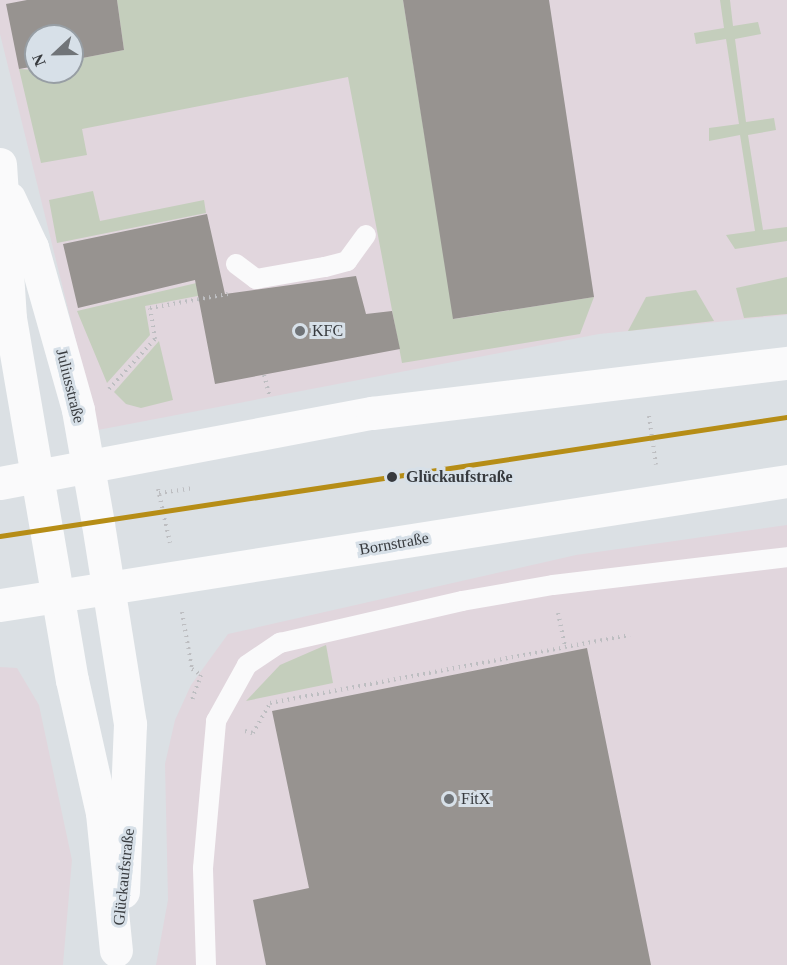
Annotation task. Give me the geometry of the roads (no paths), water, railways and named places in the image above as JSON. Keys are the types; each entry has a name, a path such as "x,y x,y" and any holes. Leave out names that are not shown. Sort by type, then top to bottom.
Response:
{"main road":[{"name":"Juliusstraße","path":"3,178 32,247 88,465 109,589"},
{"name":"Juliusstraße","path":"3,178 10,318 58,597"},
{"path":"0,483 372,413 644,377 787,363"},
{"name":"Bornstraße","path":"0,605 787,481"},
{"name":"Glückaufstraße","path":"109,589 130,724 130,838 115,957"},
{"name":"Glückaufstraße","path":"58,597 102,813 115,957"}],"lane":[{"path":"236,264 256,279 325,267 347,261 366,235"},
{"path":"206,965 203,868 216,721 247,665 280,643 318,632 553,585 787,557"}],"place":[{"name":"KFC","path":"300,331"},
{"name":"Glückaufstraße","path":"392,477"},
{"name":"FitX","path":"449,799"}]}
